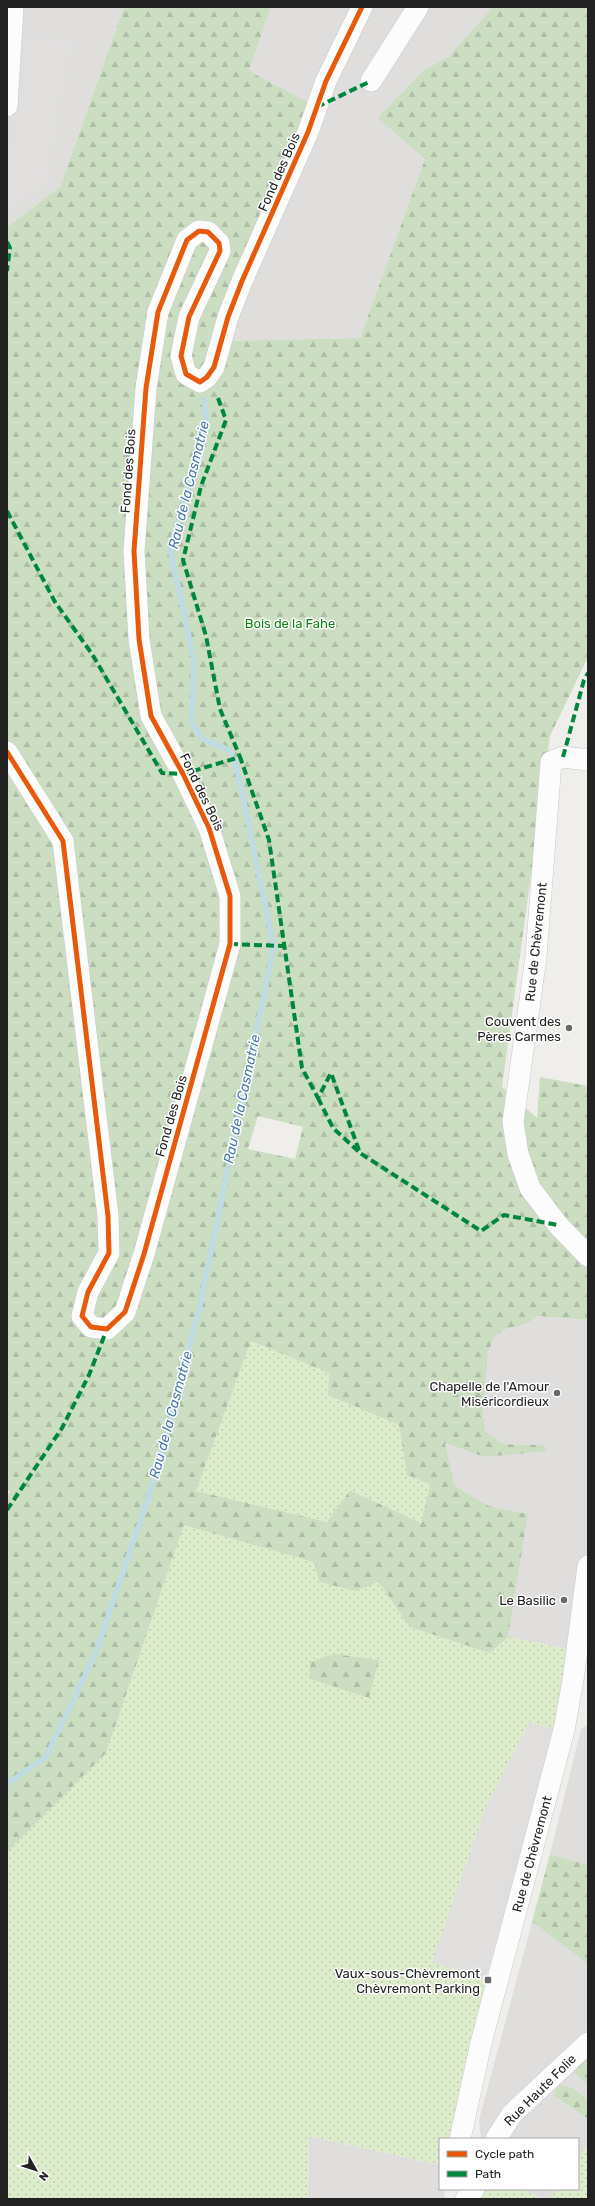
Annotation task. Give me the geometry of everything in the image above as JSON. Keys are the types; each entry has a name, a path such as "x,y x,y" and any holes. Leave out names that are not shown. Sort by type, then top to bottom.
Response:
{"street":[{"path":"7,106 13,7"},
{"name":"Fond des Bois","path":"7,752 63,841 108,1216 109,1253 88,1292 82,1316 91,1327 107,1329 125,1312 128,1305 144,1254 230,944 230,896 228,889 209,828 183,774 151,716 139,638 134,552 136,501 146,388 158,312 187,240 199,231 208,232 219,242 220,251 189,317 181,356 186,374 200,382 207,377 214,366 228,317 242,281 308,132 326,82 362,7"},
{"path":"372,81 418,7"},
{"name":"Rue de Chèvremont","path":"588,760 563,757 551,762 536,956 513,1122 518,1154 530,1188 558,1225 588,1256"},
{"name":"Rue de Chèvremont","path":"460,2138 481,2043 564,1730 573,1680 588,1566"},
{"name":"Rue Haute Folie","path":"497,2138 512,2114 588,2042"},
{"path":"466,2199 473,2190"}],"shaded area":[{"path":"8,7 124,7 60,187 7,227"},
{"path":"271,7 493,7 449,56 423,71 425,159 360,338 221,341 249,71"},
{"path":"19,37 72,41 45,186 7,209 7,157 13,123"},
{"path":"538,1316 588,1320 588,1645 568,1649 508,1637 528,1514 489,1506 455,1486 445,1443 484,1457 542,1445 503,1444 485,1431 483,1411 488,1352 495,1336 506,1329 527,1324"},
{"path":"530,1722 555,1729 486,1979 432,1962 487,1805"},
{"path":"588,1724 588,1865 550,1854 581,1729"},
{"path":"532,1922 588,1964 588,2030 557,2058 484,2138 481,2138 479,2120"},
{"path":"564,2063 588,2086 588,2099 572,2088 553,2095 588,2119 588,2145 579,2158 579,2138 503,2138"},
{"path":"309,2136 439,2165 439,2190 444,2190 445,2199 308,2199"},
{"path":"525,2190 556,2190 550,2199 543,2199"}],"green space":[{"name":"Bois de la Fahe","path":"124,7 271,7 249,71 317,107 221,341 360,338 425,159 378,118 423,71 449,56 493,7 588,7 588,657 550,736 502,1087 537,1118 540,1077 588,1086 588,1320 538,1316 527,1324 506,1329 495,1336 488,1352 483,1411 485,1431 503,1444 542,1445 547,1451 484,1457 445,1443 455,1486 489,1506 528,1514 508,1637 490,1653 409,1627 379,1582 355,1591 319,1582 314,1562 184,1525 106,1753 7,1852 7,1496 10,1492 7,1489 7,227 60,187","holes":["258,1116 303,1127 295,1159 248,1149","251,1341 329,1373 328,1395 399,1425 407,1475 430,1484 421,1523 350,1490 327,1522 196,1491"]},
{"path":"251,1341 329,1373 328,1395 399,1425 407,1475 430,1484 421,1523 351,1490 327,1522 196,1491"},
{"path":"184,1525 314,1562 319,1582 354,1591 379,1582 409,1627 490,1653 508,1637 568,1649 555,1729 530,1722 487,1805 433,1962 486,1979 449,2138 439,2138 439,2165 309,2136 308,2199 7,2199 7,1852 106,1753","holes":["379,1660 368,1698 353,1692"]},
{"path":"334,1654 379,1660 369,1698 309,1678 311,1662"},
{"path":"550,1854 588,1865 588,1964 532,1922"},
{"path":"588,2043 588,2086 564,2063"},
{"path":"559,2085 572,2088 588,2099 588,2119 553,2095"},
{"path":"588,2145 588,2199 550,2199 556,2190 579,2190 579,2158"},
{"path":"480,2190 525,2190 543,2199 476,2199"}],"waterway":[{"name":"Rau de la Casmatrie","path":"7,1784 46,1757 95,1655 154,1481 199,1310 274,946 236,764 229,750 203,739 192,723 194,660 170,549 207,424 204,400"}],"marked path":[{"path":"317,107 371,81"},
{"path":"7,242 10,248 7,271"},
{"path":"218,398 226,420 201,486 183,560 206,636 220,709 240,757"},
{"path":"7,511 55,602 92,654 162,773 183,774 240,757 269,840 302,1068 318,1098 331,1073 360,1153 481,1231 504,1215 558,1225"},
{"path":"563,757 584,680 588,673"},
{"path":"230,944 283,946"},
{"path":"318,1098 333,1128 359,1152"},
{"path":"7,1510 62,1428 89,1375 107,1329"}],"cycle path":[{"path":"7,752 63,841 108,1216 109,1253 88,1292 82,1316 91,1327 107,1329 125,1312 144,1254 230,944 230,896 209,828 183,774 151,716 139,639 134,551 146,388 158,312 187,240 199,231 208,232 219,243 220,251 189,317 181,356 186,374 200,382 207,377 214,367 228,317 242,281 308,132 326,81 362,7"}],"place":[{"name":"Couvent des Pères Carmes","path":"569,1028"},
{"name":"Chapelle de l'Amour Miséricordieux","path":"557,1393"},
{"name":"Le Basilic","path":"564,1600"},
{"name":"Vaux-sous-Chèvremont Chèvremont Parking","path":"488,1980"}]}
